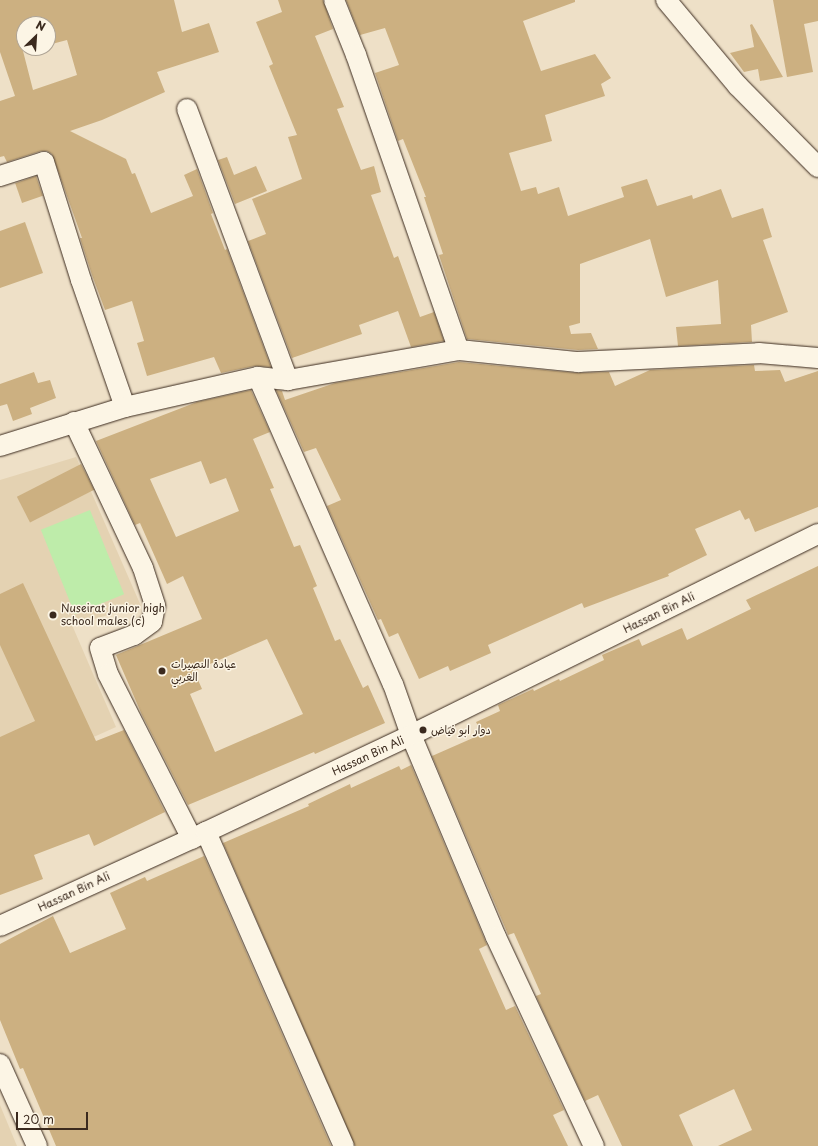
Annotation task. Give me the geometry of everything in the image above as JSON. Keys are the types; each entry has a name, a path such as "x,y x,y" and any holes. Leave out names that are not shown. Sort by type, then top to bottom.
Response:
{"street":[{"path":"334,0 356,55 459,350"},
{"path":"666,0 738,86 818,167"},
{"path":"187,109 288,380"},
{"path":"0,176 44,162 81,280 125,407"},
{"path":"0,446 125,407 258,377 288,380 459,350 578,362 759,353 818,358"},
{"path":"258,377 393,684 411,735 496,937 594,1146"},
{"path":"74,422 143,568 155,606 152,622 134,635 100,648 108,674 199,836 344,1146"},
{"name":"Hassan Bin Ali","path":"0,926 199,836 411,735 818,534"},
{"path":"0,1064 37,1146"}],"shaded area":[{"name":"Nuseirat junior high school males (c)","path":"76,457 141,606 72,625 116,727 0,779 0,480"},
{"path":"0,1105 17,1146 0,1146"}],"green space":[{"path":"90,510 124,594 75,614 41,530"}],"building":[{"path":"0,0 174,0 182,32 209,23 219,52 157,72 165,92 102,120 70,131 126,159 132,174 135,173 151,213 193,196 184,175 197,169 213,213 211,214 225,250 227,249 271,367 255,366 221,373 214,357 147,376 137,343 144,341 132,301 105,310 80,238 82,238 52,154 47,151 41,151 7,162 4,156 0,157 0,101 15,96 0,52"},
{"path":"278,0 323,0 333,29 315,36 344,107 337,109 361,170 374,166 381,192 371,195 394,258 398,256 420,317 434,312 444,341 411,347 398,311 359,325 362,334 292,358 248,241 266,234 252,199 302,179 288,137 297,135 269,66 273,64 256,22 282,12"},
{"path":"346,0 575,0 575,2 523,21 541,71 595,54 611,78 601,84 605,96 545,115 552,141 509,153 521,191 536,187 538,194 559,187 568,216 624,197 621,187 647,179 657,206 692,195 693,199 721,189 732,218 763,208 772,237 763,240 788,312 751,325 752,342 678,346 676,327 721,324 718,280 666,297 650,239 580,264 580,323 569,326 571,334 591,333 598,349 578,350 467,339 439,255 443,254 424,197 426,197 403,139 398,141 375,73 399,65 385,28 360,35"},
{"path":"773,0 818,0 818,21 804,24 813,72 787,77"},
{"path":"752,24 783,77 760,81 758,69 744,72 730,53 754,47 750,25"},
{"path":"227,157 234,175 256,166 267,191 235,204 218,160"},
{"path":"36,176 43,196 22,203 15,183"},
{"path":"25,222 43,273 0,288 0,231"},
{"path":"459,362 577,373 609,372 615,386 650,370 754,365 755,371 780,370 785,382 818,371 818,507 755,532 749,518 745,520 740,510 695,529 707,555 668,574 669,576 584,608 582,603 488,645 491,653 450,671 448,666 419,679 398,633 389,637 381,619 378,620 327,506 341,500 316,448 304,452 276,390 282,391 285,400 335,383"},
{"path":"34,372 38,383 50,380 56,398 30,408 32,414 13,421 7,404 0,406 0,384"},
{"path":"251,390 270,432 253,439 274,488 270,489 294,547 300,545 317,586 313,588 335,641 340,639 363,688 368,685 385,723 315,754 314,752 188,805 142,715 116,655 202,619 183,576 167,584 140,523 135,525 96,441 197,402","holes":["201,461 210,484 226,478 239,511 176,537 150,479","267,639 303,714 215,752 190,694 202,689 194,671"]},
{"path":"81,464 94,490 30,523 17,497"},
{"path":"818,566 818,1146 718,1146 752,1130 734,1089 679,1115 693,1146 622,1146 598,1095 585,1101 536,996 541,994 514,933 508,935 432,756 482,734 476,722 500,711 498,705 533,689 534,691 559,679 560,681 604,660 602,655 639,639 642,646 682,628 687,640 751,609 746,600"},
{"path":"23,583 96,741 124,730 165,812 94,846 89,834 34,855 43,879 0,895 0,737 35,721 0,645 0,594"},
{"path":"411,765 487,945 479,949 506,1010 515,1006 564,1110 553,1115 568,1146 355,1146 223,843 309,806 308,804 350,784 351,788 399,766 401,770"},
{"path":"204,856 331,1146 56,1146 23,1068 20,1069 0,1020 0,944 53,916 70,953 126,929 110,893 145,877 147,881"}],"place":[{"name":"Nuseirat junior high school males (c)","path":"53,615"},
{"name":"عيادة النصيرات الغربي","path":"162,671"},
{"name":"دوار ابو فياض","path":"423,730"}]}
